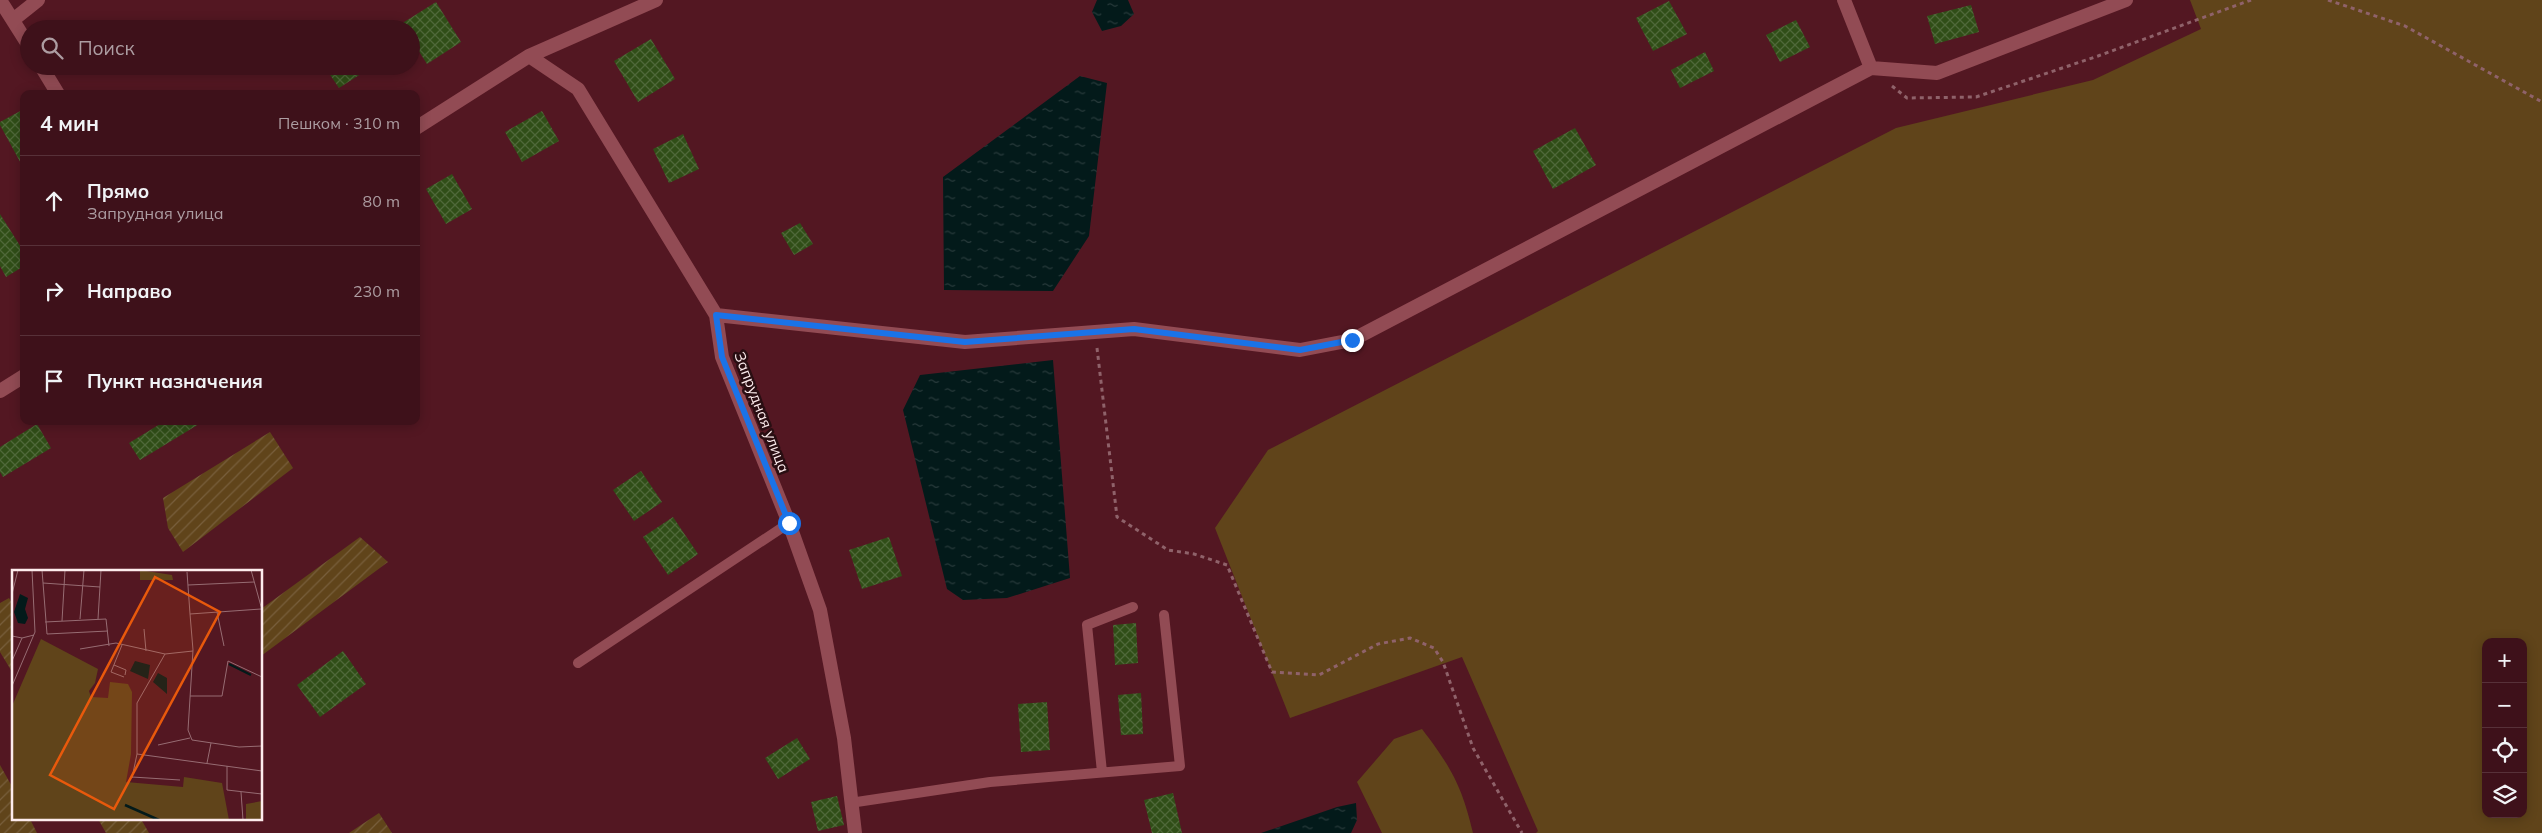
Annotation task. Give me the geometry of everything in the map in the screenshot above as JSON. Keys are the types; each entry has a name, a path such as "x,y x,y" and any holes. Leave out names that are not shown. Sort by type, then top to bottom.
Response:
{"street":[{"path":"0,0 20,31"},
{"path":"13,20 38,0"},
{"path":"420,125 529,56 656,0"},
{"path":"1844,0 1870,68"},
{"path":"716,315 965,342 1134,329 1300,350 1352,340 1870,68 1937,73 2126,0"},
{"name":"Запрудная улица","path":"529,56 578,89 716,315 722,357 789,523 820,610 844,738 850,803 855,833"},
{"path":"46,75 56,90"},
{"path":"0,390 20,378"}],"lane":[{"path":"578,663 789,523"},
{"path":"1102,772 1087,625 1133,608"},
{"path":"850,803 990,782 1180,766 1164,614"}],"path":[{"path":"1870,68 1908,98 1976,97 2098,56 2251,0"},
{"path":"2328,0 2405,26 2542,102"},
{"path":"1095,332 1116,517 1168,550 1194,554 1227,565 1272,672 1319,675 1378,644 1410,638 1434,648 1443,662 1473,748 1522,833"}],"shaded area":[{"path":"2190,0 2542,0 2542,833 1536,833 1538,831 1462,657 1290,718 1215,528 1268,450 1896,128 2093,80 2201,29"},
{"path":"270,432 293,468 183,552 168,528 163,498"},
{"path":"360,537 388,562 262,655 262,608"},
{"path":"9,598 12,603 12,672 0,652 0,603"},
{"path":"1422,729 1448,766 1460,789 1473,833 1382,833 1357,782 1394,739"},
{"path":"0,765 12,786 12,820 30,820 37,833 0,833"},
{"path":"379,813 392,833 349,833"},
{"path":"99,820 142,820 149,833 106,833"}],"water":[{"path":"1097,0 1128,0 1134,14 1121,26 1102,31 1092,12"},
{"path":"1080,76 1107,83 1089,236 1053,291 944,290 943,177"},
{"path":"1053,360 1070,578 1007,598 963,600 947,589 903,410 920,375"},
{"path":"1356,803 1357,820 1351,833 1261,833 1337,807"}],"building":[{"path":"1669,1 1687,34 1653,51 1636,18"},
{"path":"436,2 461,42 427,64 420,53 420,20 407,20"},
{"path":"1971,5 1979,32 1935,44 1927,16"},
{"path":"1796,20 1810,47 1780,62 1766,35"},
{"path":"651,39 675,79 638,102 614,61"},
{"path":"1705,52 1714,71 1680,88 1671,70"},
{"path":"330,75 359,75 339,88"},
{"path":"20,111 20,162 0,125 0,122"},
{"path":"542,111 559,141 522,162 505,132"},
{"path":"1575,128 1596,165 1553,189 1533,151"},
{"path":"683,134 699,169 669,183 653,149"},
{"path":"452,174 472,209 446,224 426,189"},
{"path":"0,214 20,246 20,268 6,277 0,266"},
{"path":"800,223 813,244 794,255 781,233"},
{"path":"38,425 51,448 3,477 0,472 0,447"},
{"path":"158,425 197,425 140,460 129,443"},
{"path":"641,471 662,502 634,521 613,490"},
{"path":"673,517 698,554 668,575 643,537"},
{"path":"889,537 902,576 862,589 849,550"},
{"path":"1136,623 1138,663 1115,665 1113,625"},
{"path":"343,651 366,684 320,717 297,685"},
{"path":"1141,693 1143,734 1121,735 1118,695"},
{"path":"1047,702 1050,750 1021,752 1018,704"},
{"path":"797,738 810,759 778,779 765,758"},
{"path":"1173,793 1182,833 1152,833 1144,800"},
{"path":"837,796 844,825 818,831 811,802"}],"route":[{"path":"789,523 722,357 716,315 965,342 1134,329 1300,350 1352,340"}]}
